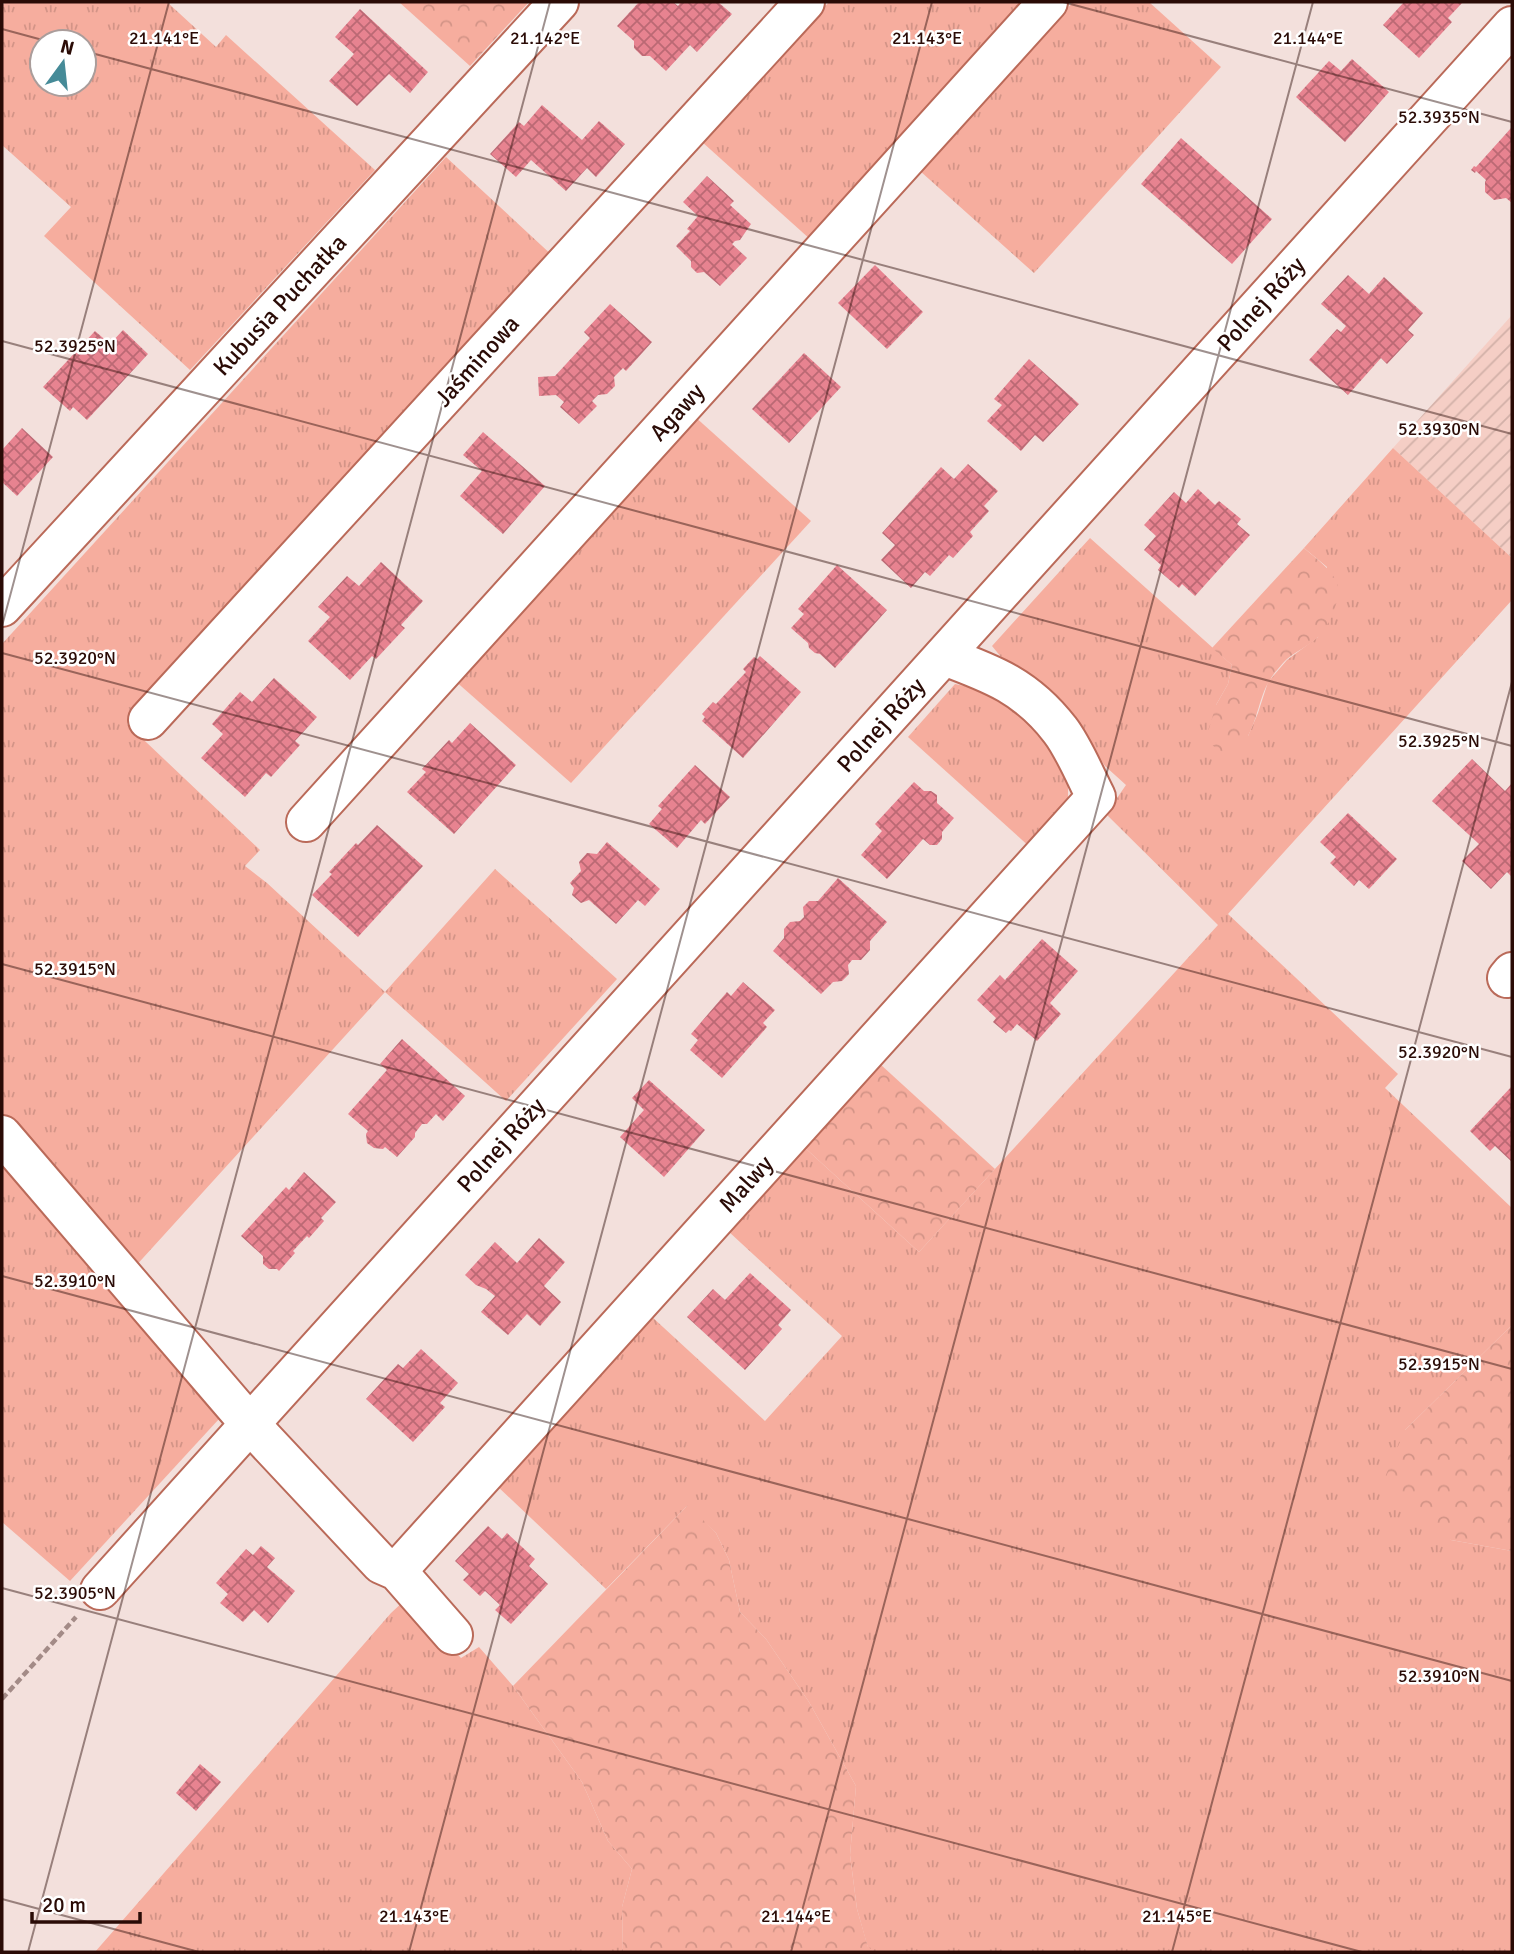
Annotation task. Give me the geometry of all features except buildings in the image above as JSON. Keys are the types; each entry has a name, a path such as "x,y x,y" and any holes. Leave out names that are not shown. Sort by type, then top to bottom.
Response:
{"street":[{"name":"Kubusia Puchatka","path":"2,607 559,2"},
{"name":"Jaśminowa","path":"148,720 805,2"},
{"name":"Agawy","path":"306,822 1048,2"},
{"name":"Polnej Róży","path":"100,1590 1512,26"},
{"name":"Malwy","path":"397,1571 1096,797 1062,732 1036,702 1007,681 944,656"},
{"path":"2,1135 249,1423 381,1564 397,1571 453,1635"}],"path":[{"path":"2,1699 100,1590"}],"shaded area":[{"path":"1512,315 1512,558 1393,448"}],"green space":[{"path":"5,2 167,2 216,47 226,35 375,170 190,370 44,236 71,207 2,145 2,6"},
{"path":"399,2 529,2 470,66"},
{"path":"829,2 1020,2 1025,6 811,240 701,141"},
{"path":"1073,2 1149,2 1221,67 1034,273 920,171"},
{"path":"446,157 555,258 127,724 260,850 245,866 385,992 133,1269 2,1115 2,644"},
{"path":"693,415 811,521 571,783 453,679"},
{"path":"1393,448 1512,558 1512,600 1228,914 1398,1074 1385,1088 1512,1208 1512,1325 1405,1430 1451,1540 1512,1551 1512,1952 875,1952 868,1948 857,1909 850,1855 856,1786 809,1702 766,1639 740,1612 729,1560 716,1533 687,1506 606,1589 496,1485 651,1316 765,1421 842,1336 728,1231 804,1147 919,1252 1218,925 1106,814 1126,785 1105,766 1071,718 1010,668 992,646 1090,538 1232,665 1228,684 1216,705 1248,736 1268,682 1287,660 1318,637 1327,567 1304,548"},
{"path":"1304,548 1327,568 1337,583 1338,597 1334,612 1318,637 1287,659 1276,672 1265,689 1249,734 1235,750 1224,754 1212,745 1208,732 1216,705 1228,684 1232,665 1212,648"},
{"path":"955,684 984,690 1008,701 1043,735 1068,780 1068,809 1032,849 908,737"},
{"path":"495,869 617,979 506,1101 385,992"},
{"path":"880,1064 995,1169 919,1252 804,1147"},
{"path":"2,1161 219,1419 70,1581 2,1522"},
{"path":"1512,1325 1512,1551 1451,1540 1380,1489 1405,1430"},
{"path":"688,1505 716,1533 729,1560 740,1612 766,1639 809,1702 856,1786 850,1855 857,1909 868,1947 875,1952 623,1952 622,1907 632,1869 608,1841 582,1782 513,1686"},
{"path":"405,1600 461,1658 479,1647 513,1686 582,1782 608,1841 632,1869 622,1907 623,1952 95,1952 391,1613"}]}
